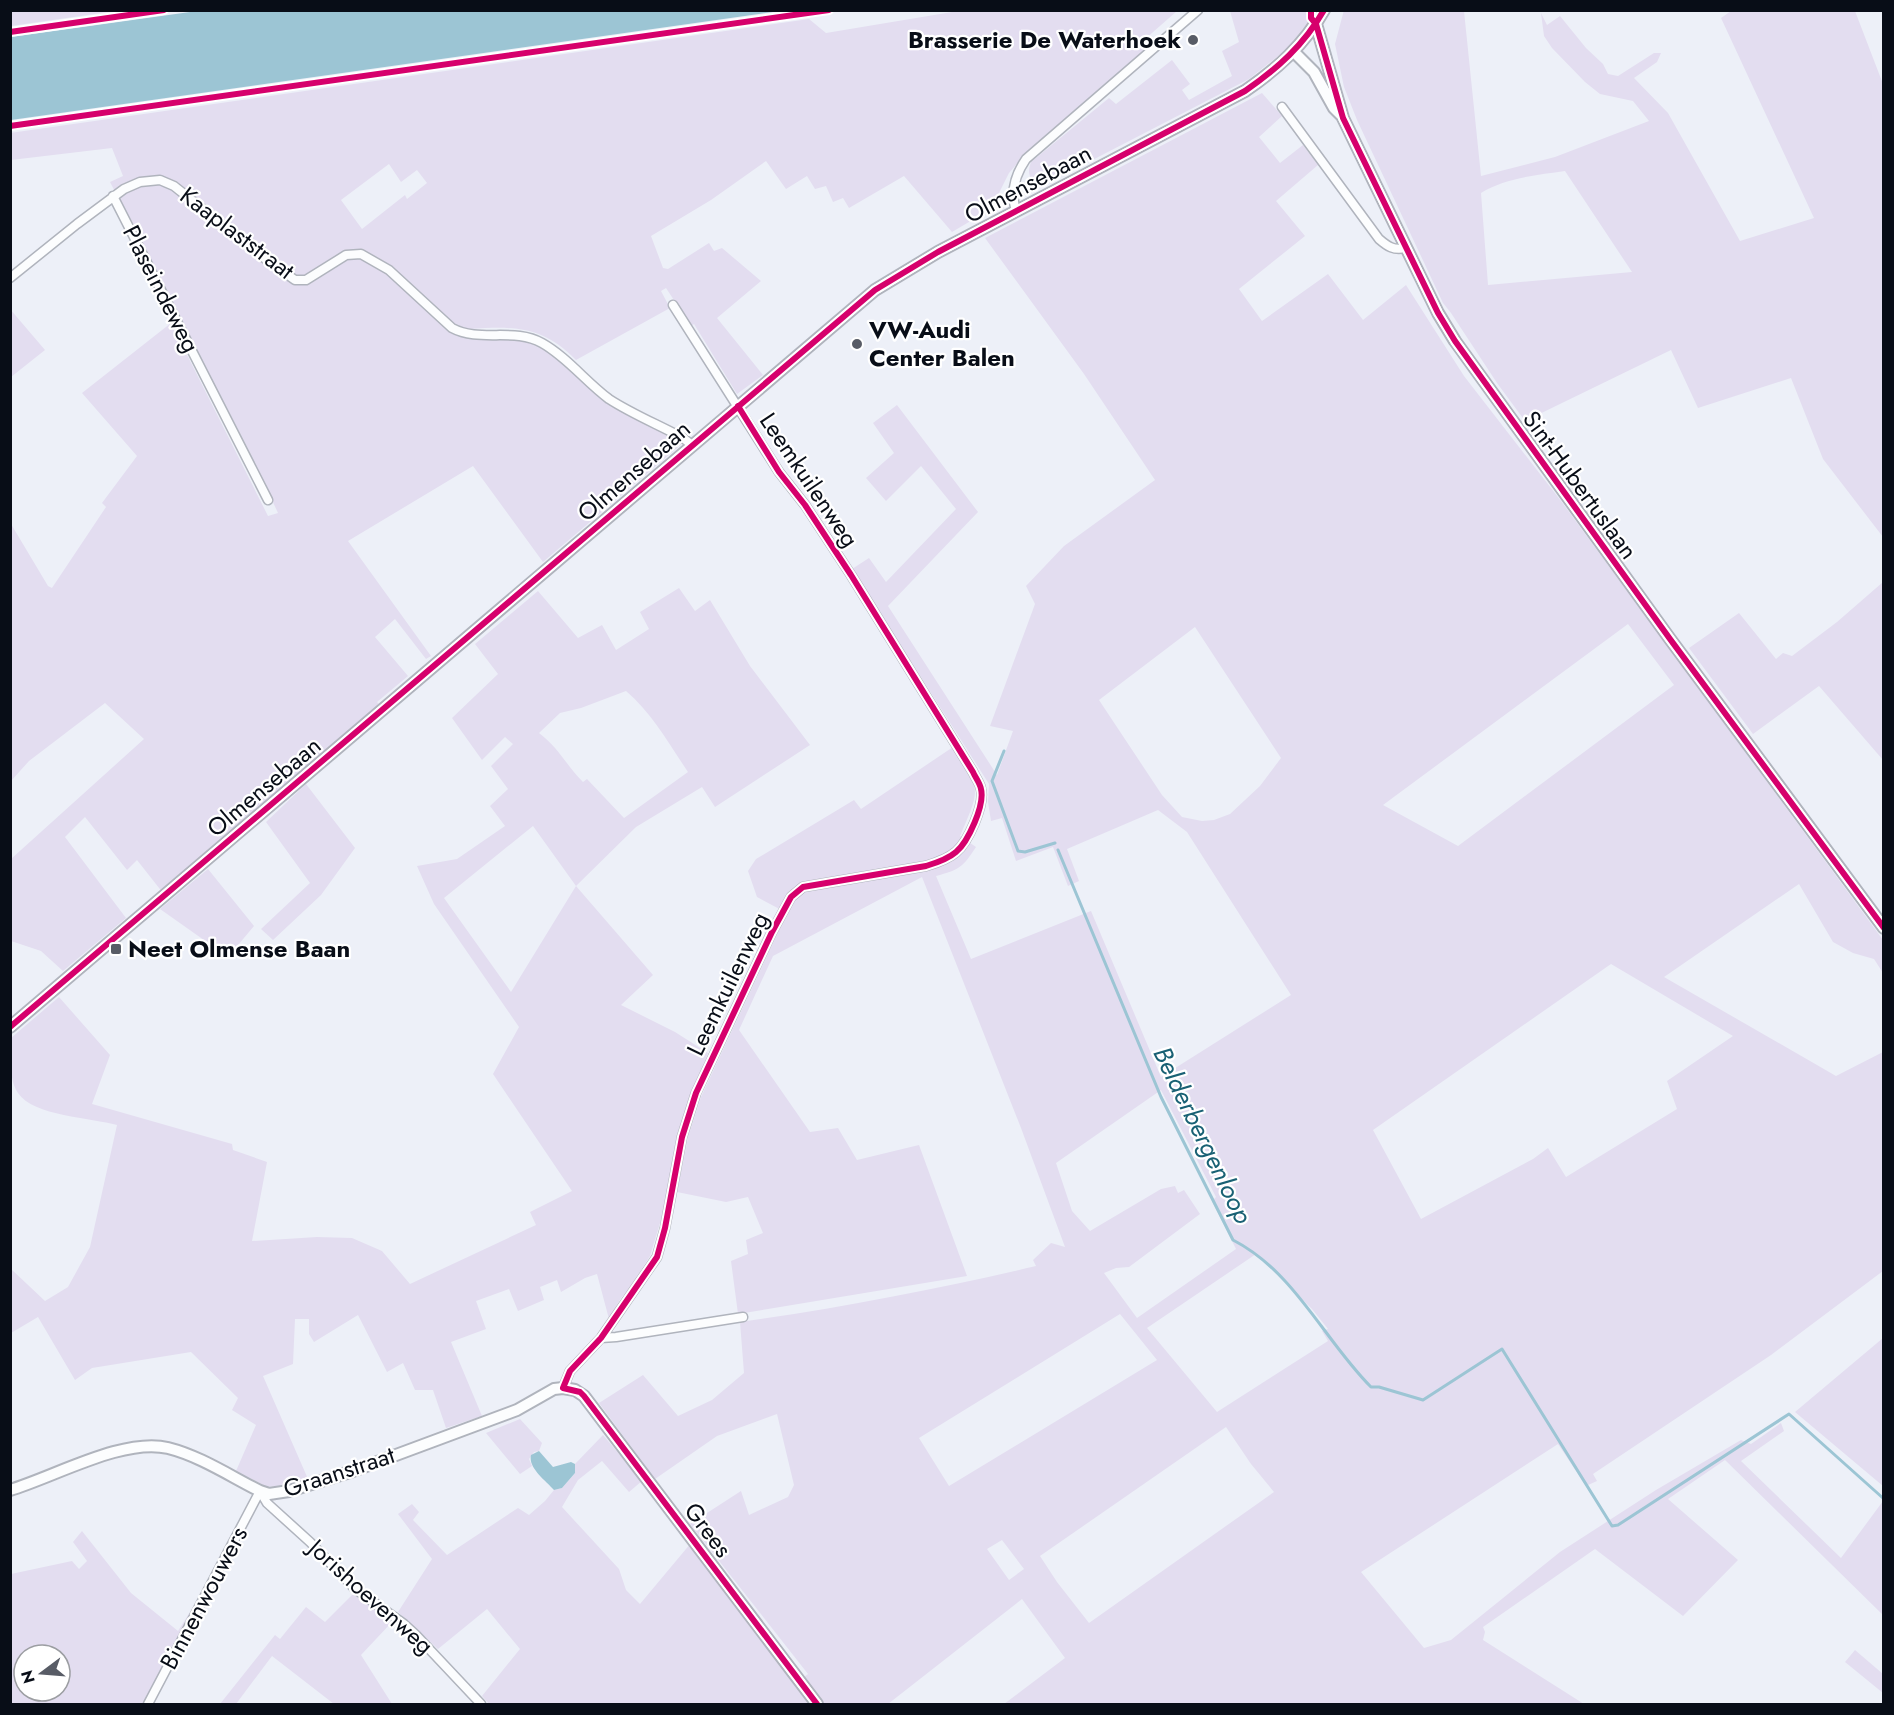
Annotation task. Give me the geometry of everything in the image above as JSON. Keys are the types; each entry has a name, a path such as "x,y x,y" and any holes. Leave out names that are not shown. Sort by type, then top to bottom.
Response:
{"street":[{"name":"Olmensebaan","path":"1016,211 1012,200 1014,186 1019,169 1026,159 1198,10"},
{"name":"Olmensebaan","path":"10,1027 875,290 938,252 1245,91 1263,79 1294,52 1324,10"},
{"name":"Sint-Hubertuslaan","path":"1316,24 1343,118 1438,313 1472,366 1884,928"},
{"name":"Sint-Hubertuslaan","path":"1294,52 1314,72 1343,118"},
{"path":"1282,106 1378,239 1398,250 1405,248"},
{"name":"Kaaplaststraat","path":"113,196 140,182 160,180 174,186 295,280 306,280 346,255 361,254 389,270 452,328 462,333 481,335 521,335 543,343 608,398 692,445"},
{"name":"Plaseindeweg","path":"10,278 113,196 268,500"},
{"name":"Leemkuilenweg","path":"563,1388 570,1371 601,1338 657,1257 665,1228 682,1137 696,1093 772,932 791,897 803,887 926,866 954,854 964,843 974,823 980,801 981,789 973,772 851,575 805,505 779,472 673,305"},
{"path":"601,1338 743,1317"},
{"name":"Graanstraat","path":"10,1490 108,1454 157,1446 182,1452 260,1491 269,1494 289,1491 353,1471 517,1410 554,1389 563,1388"},
{"name":"Grees","path":"563,1388 584,1395 817,1704"},
{"name":"Binnenwouwers","path":"148,1704 260,1491"},
{"name":"Jorishoevenweg","path":"260,1491 267,1503 310,1542 354,1588 404,1624 481,1704"}],"shaded area":[{"path":"11,10 115,10 115,11 11,26"},
{"path":"1344,10 1464,11 1481,176 1555,157 1649,121 1633,101 1600,94 1585,82 1552,48 1544,36 1541,13 1547,25 1560,16 1586,48 1603,64 1608,74 1618,76 1654,53 1661,53 1657,62 1634,78 1668,113 1740,241 1814,218 1721,18 1731,11 1855,11 1883,84 1883,537 1823,459 1791,378 1698,408 1671,350 1525,421 1443,303 1357,120 1344,87 1335,44","holes":["1565,171 1632,272 1488,285 1481,193 1511,181"]},
{"path":"958,11 1177,11 1144,40 1148,47 1026,153 1009,173 991,209 952,232 904,176 849,208 843,198 833,202 826,186 815,189 807,176 786,189 766,161 711,200 651,236 663,268 668,269 709,243 714,251 722,248 761,281 717,318 763,375 737,394 694,324 691,326 666,288 661,291 670,308 576,360 552,340 540,334 501,328 470,329 470,332 514,337 540,345 594,390 684,442 543,562 473,466 348,541 431,656 426,659 395,619 375,637 408,676 377,702 381,706 163,893 137,860 127,870 85,817 65,837 126,918 63,971 41,951 11,941 11,859 144,739 105,703 29,761 11,781 11,524 48,586 52,588 106,507 102,503 137,456 82,393 171,323 268,516 278,513 248,449 110,182 123,176 112,148 11,160 10,133 809,19 826,33","holes":["389,164 401,182 417,170 427,183 407,199 405,195 362,229 341,200"]},
{"path":"1230,11 1317,11 1287,49 1249,79 1046,184 1038,186 1029,172 1031,162 1109,98 1116,104 1172,60 1190,84 1182,90 1189,100 1232,76 1222,51 1239,42"},
{"path":"1262,93 1282,116 1259,137 1280,163 1303,145 1318,165 1276,201 1305,236 1239,289 1262,321 1328,274 1363,320 1406,285 1464,376 1561,501 1883,940 1883,973 1874,959 1853,953 1833,942 1799,884 1664,977 1836,1076 1883,1052 1883,1271 1771,1355 1593,1474 1597,1481 1586,1486 1558,1444 1361,1572 1424,1648 1451,1640 1560,1552 1656,1490 1741,1440 1751,1444 1781,1423 1784,1431 1741,1461 1841,1558 1883,1501 1883,1615 1725,1460 1668,1499 1738,1560 1683,1616 1595,1549 1483,1627 1485,1632 1483,1640 1584,1704 1004,1704 1065,1658 1022,1599 888,1704 489,1704 482,1696 520,1649 487,1609 438,1649 398,1612 432,1559 398,1514 412,1504 419,1512 413,1520 447,1555 518,1508 529,1515 554,1490 562,1488 575,1473 575,1464 603,1435 642,1481 629,1492 602,1461 578,1480 562,1507 619,1569 626,1590 640,1604 691,1543 796,1683 808,1674 690,1524 741,1491 749,1515 788,1497 794,1485 777,1414 717,1436 655,1479 599,1403 643,1375 678,1416 712,1400 744,1373 740,1322 888,1297 1036,1266 1033,1260 1051,1243 1065,1247 1021,1128 922,877 773,956 739,1030 810,1132 838,1128 857,1160 919,1145 967,1276 738,1314 731,1261 748,1254 746,1240 763,1233 748,1197 726,1202 677,1192 688,1137 701,1097 787,913 757,897 748,871 756,859 854,800 861,809 953,747 969,773 975,790 972,808 960,836 976,847 960,867 936,876 971,959 1091,911 1161,1077 1291,995 1187,832 1158,810 1067,849 1079,881 1068,886 1053,847 1016,861 1002,818 991,821 988,802 989,784 852,569 869,558 886,582 956,509 921,466 886,501 866,478 894,453 873,423 897,405 978,512 888,606 997,775 1013,731 990,726 1035,604 1026,586 1064,546 1155,480 1084,374 985,238","holes":["1628,624 1674,685 1458,846 1383,805","1195,627 1281,758 1260,786 1230,814 1214,820 1202,821 1182,817 1162,795 1099,700","1611,964 1733,1036 1667,1081 1677,1109 1566,1177 1548,1148 1533,1159 1421,1219 1373,1130","1161,1090 1216,1197 1212,1201 1236,1249 1137,1318 1104,1273 1116,1268 1129,1267 1200,1214 1184,1190 1178,1193 1175,1186 1161,1189 1090,1231 1072,1211 1056,1163","1256,1254 1312,1309 1328,1329 1322,1331 1328,1341 1217,1412 1147,1328","1120,1314 1157,1360 949,1486 919,1438","1226,1427 1251,1464 1274,1492 1089,1623 1040,1556","1002,1540 1024,1569 1009,1580 987,1549"]},
{"path":"10,309 45,350 11,377 10,377"},
{"path":"1883,582 1883,760 1819,686 1753,734 1689,648 1739,613 1776,659 1783,653 1792,656 1837,622"},
{"path":"679,588 695,611 710,600 750,666 810,745 715,807 702,787 636,827 576,886 653,975 621,1005 675,1032 708,1053 680,1132 667,1200 650,1256 609,1319 597,1274 561,1292 557,1280 540,1287 544,1300 518,1311 509,1289 476,1301 486,1329 451,1342 482,1416 446,1428 433,1390 415,1390 403,1363 387,1372 358,1315 314,1342 309,1334 309,1319 295,1319 293,1364 263,1376 308,1479 267,1487 236,1471 256,1425 232,1410 238,1398 191,1352 92,1368 75,1380 38,1317 11,1333 10,1268 45,1301 68,1287 90,1247 117,1125 36,1107 26,1101 15,1087 11,1066 11,1038 59,997 110,1055 92,1104 232,1144 233,1150 267,1162 252,1241 317,1237 352,1238 382,1251 410,1284 536,1225 530,1212 572,1191 493,1074 519,1027 434,904 417,866 457,859 505,826 490,806 508,789 491,766 513,744 505,737 482,760 452,718 498,674 475,644 538,591 578,638 602,625 616,650 649,629 640,612","holes":["626,691 652,719 688,772 624,818 587,779 583,782 539,733 560,713 581,708","533,826 576,886 511,992 444,898"]},
{"path":"306,784 355,848 321,895 273,940 261,929 310,883 266,822"},
{"path":"208,869 254,926 228,957 160,909"},
{"path":"1883,1338 1883,1486 1795,1412"},
{"path":"520,1419 542,1443 539,1451 534,1452 529,1459 532,1466 520,1474 486,1433"},
{"path":"82,1531 131,1593 178,1631 211,1579 220,1584 151,1704 11,1704 11,1574 72,1561 79,1569 87,1561 73,1542"},
{"path":"353,1594 392,1622 361,1655 392,1704 334,1704 272,1656 236,1704 220,1704 275,1635 280,1639 306,1607 325,1622"},
{"path":"1855,1650 1883,1674 1883,1693 1845,1662"}],"water":[{"path":"197,11 780,11 11,120 11,37"},
{"path":"539,1451 553,1467 571,1462 575,1464 575,1473 562,1488 554,1490 532,1465 531,1455"}],"waterway":[{"name":"Belderbergenloop","path":"1004,751 992,781 1018,851 1025,852 1055,843"},
{"name":"Belderbergenloop","path":"1058,850 1161,1097 1233,1240 1255,1254 1292,1288 1338,1349 1371,1387 1379,1387 1423,1400 1502,1349 1612,1526 1618,1525 1789,1414 1884,1499"}],"cycle path":[{"path":"10,32 164,10"},
{"path":"10,126 829,10"},
{"path":"1311,10 1311,18 1316,24 1343,118 1438,313 1455,341 1670,639 1884,928"},
{"path":"10,1027 875,290 938,252 1245,91 1268,74 1299,45 1324,10"},
{"path":"738,406 779,472 805,505 851,575 973,772 980,785 982,796 978,813 966,840 956,852 946,859 926,866 803,887 791,897 772,932 696,1093 682,1137 665,1228 657,1257 601,1338 570,1371 563,1388 580,1392 584,1396 817,1704"}],"place":[{"name":"Brasserie De Waterhoek","path":"1193,40"},
{"name":"VW-Audi Center Balen","path":"857,344"},
{"name":"Neet Olmense Baan","path":"116,949"}]}
